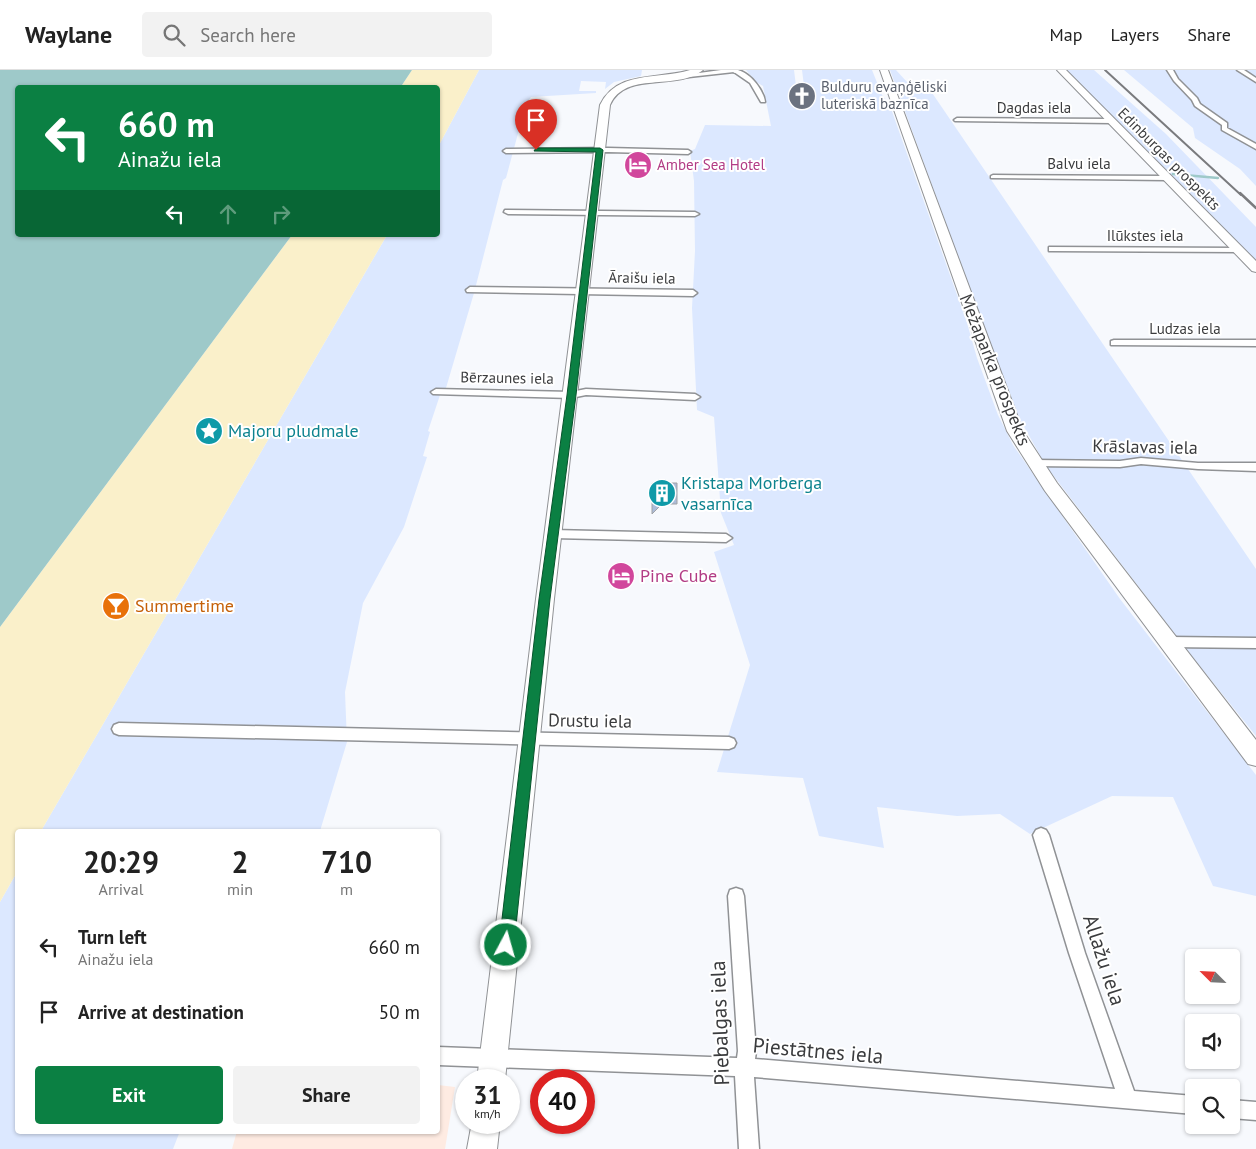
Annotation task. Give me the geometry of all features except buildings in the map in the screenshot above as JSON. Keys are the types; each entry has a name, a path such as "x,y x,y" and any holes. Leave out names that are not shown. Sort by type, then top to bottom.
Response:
{"street":[{"path":"677,76 699,70"},
{"path":"492,1069 553,534 605,105 610,92 626,82 735,70 748,77 756,85 763,101"},
{"name":"Mežaparka prospekts","path":"884,70 1016,431 1034,463 1256,757"},
{"name":"Edinburgas prospekts","path":"1061,70 1256,268"},
{"path":"1170,70 1176,80 1195,99 1197,105 1225,124 1224,129 1256,147"},
{"path":"1240,70 1256,80"},
{"name":"Dagdas iela","path":"957,120 1111,121"},
{"path":"506,151 600,150 688,152"},
{"name":"Balvu iela","path":"993,177 1166,178"},
{"path":"508,212 695,214"},
{"name":"Ilūkstes iela","path":"1052,249 1238,250"},
{"name":"Āraišu iela","path":"470,290 693,293"},
{"name":"Ludzas iela","path":"1114,343 1256,343"},
{"name":"Bērzaunes iela","path":"436,392 571,395 586,392 696,397"},
{"name":"Krāslavas iela","path":"1034,463 1120,464 1141,461 1198,466 1256,467"},
{"path":"553,534 726,538"},
{"path":"1168,642 1256,643"},
{"name":"Drustu iela","path":"119,729 728,743"},
{"name":"Allažu iela","path":"1041,835 1077,953 1128,1099"},
{"name":"Piebalgas iela","path":"736,896 747,1051 744,1067 748,1149"},
{"name":"Piestātnes iela","path":"440,1056 744,1067 1185,1104"},
{"path":"1240,1110 1256,1111"},
{"path":"482,1149 484,1134"}],"shaded area":[{"path":"0,70 412,70 402,85 15,85 15,237 291,237 0,627"},
{"path":"479,70 642,70 641,76 614,82 605,89 606,82 581,81 579,91 596,91 596,93 531,97 526,104 506,178 503,180 474,293 446,388 440,395 428,431 430,432 423,456 427,457 404,527 363,603 345,692 347,742 321,829 42,829 386,237 440,237 440,143"},
{"path":"746,70 794,70 796,86 804,86 802,70 872,70 882,95 889,103 967,323 977,358 998,415 1013,445 1120,599 1256,775 1256,896 1213,886 1173,797 1112,796 1030,834 1000,814 957,816 877,807 884,848 819,836 803,778 717,772 750,665 714,552 734,545 721,513 714,417 697,410 692,308 695,251 694,181 690,151 695,149 705,125 771,126 763,86 756,82"},
{"path":"890,70 896,70 907,82 924,81 1256,569 1256,736 1046,466 1012,405"},
{"path":"1065,70 1094,70 1166,134 1256,227 1256,263"},
{"path":"1124,70 1256,70 1256,186 1240,169 1195,138 1193,128"},
{"path":"15,876 15,1134 179,1134 173,1149 0,1149 0,902"},
{"path":"440,1085 455,1087 445,1149 232,1149 236,1134 440,1134"}],"sand":[{"path":"412,70 479,70 440,143 440,85 402,85"},
{"name":"Majoru pludmale","path":"291,237 386,237 42,829 15,829 15,876 0,902 0,627"}],"waterway":[{"path":"1173,174 1218,178"}],"railway":[{"path":"1105,70 1241,195"},
{"path":"1240,193 1256,208"}],"place":[{"name":"Bulduru evaņģēliski luteriskā baznīca","path":"802,96"},
{"name":"Amber Sea Hotel","path":"638,165"},
{"name":"Majoru pludmale","path":"209,431"},
{"name":"Kristapa Morberga vasarnīca","path":"662,493"},
{"name":"Pine Cube","path":"621,576"},
{"name":"Summertime","path":"116,606"}],"route":[{"path":"506,945 545,599 600,150 536,150"}]}
